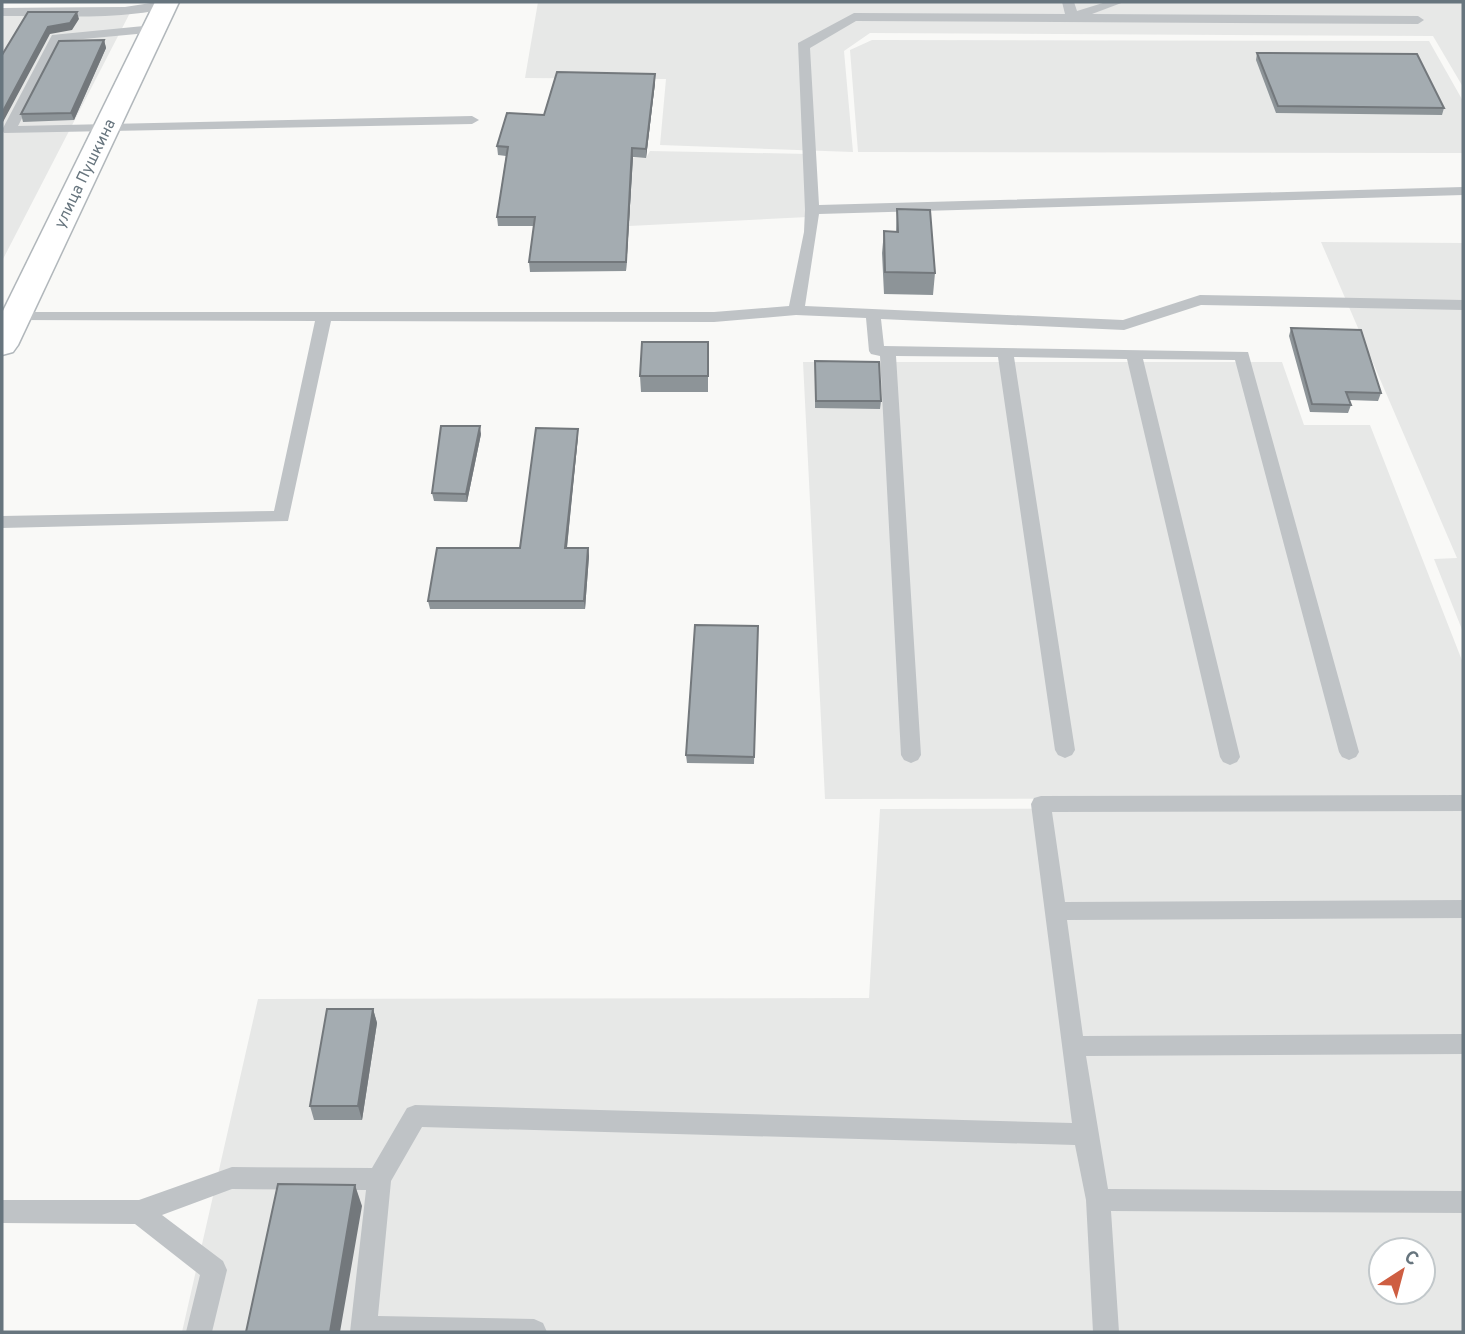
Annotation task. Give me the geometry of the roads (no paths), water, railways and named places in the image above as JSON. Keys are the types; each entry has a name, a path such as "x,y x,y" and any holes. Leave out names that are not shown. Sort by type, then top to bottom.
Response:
{"main road":[{"name":"улица Пушкина","path":"2,345 167,3"}],"lane":[{"path":"1068,2 1072,17"},
{"path":"1072,17 1118,2"},
{"path":"2,18 9,12 125,11 167,3"},
{"path":"796,310 811,232 812,210 803,46 854,17 1418,20"},
{"path":"154,29 57,38 9,130 472,120"},
{"path":"812,210 1463,191"},
{"path":"15,315 714,317 796,310 1124,325 1200,300 1463,305"},
{"path":"873,313 877,351 1242,355 1349,752"},
{"path":"2,522 282,517 324,316"},
{"path":"888,351 911,755"},
{"path":"1005,353 1065,750"},
{"path":"1135,354 1230,757"},
{"path":"1106,1332 1097,1200 1085,1134 1041,804 1463,803"},
{"path":"1055,911 1463,909"},
{"path":"1073,1046 1463,1044"},
{"path":"534,1332 363,1330 379,1179 415,1116 1085,1134"},
{"path":"2,1212 139,1212 232,1178 379,1179"},
{"path":"1097,1200 1463,1202"},
{"path":"139,1212 214,1270 199,1332"}]}
